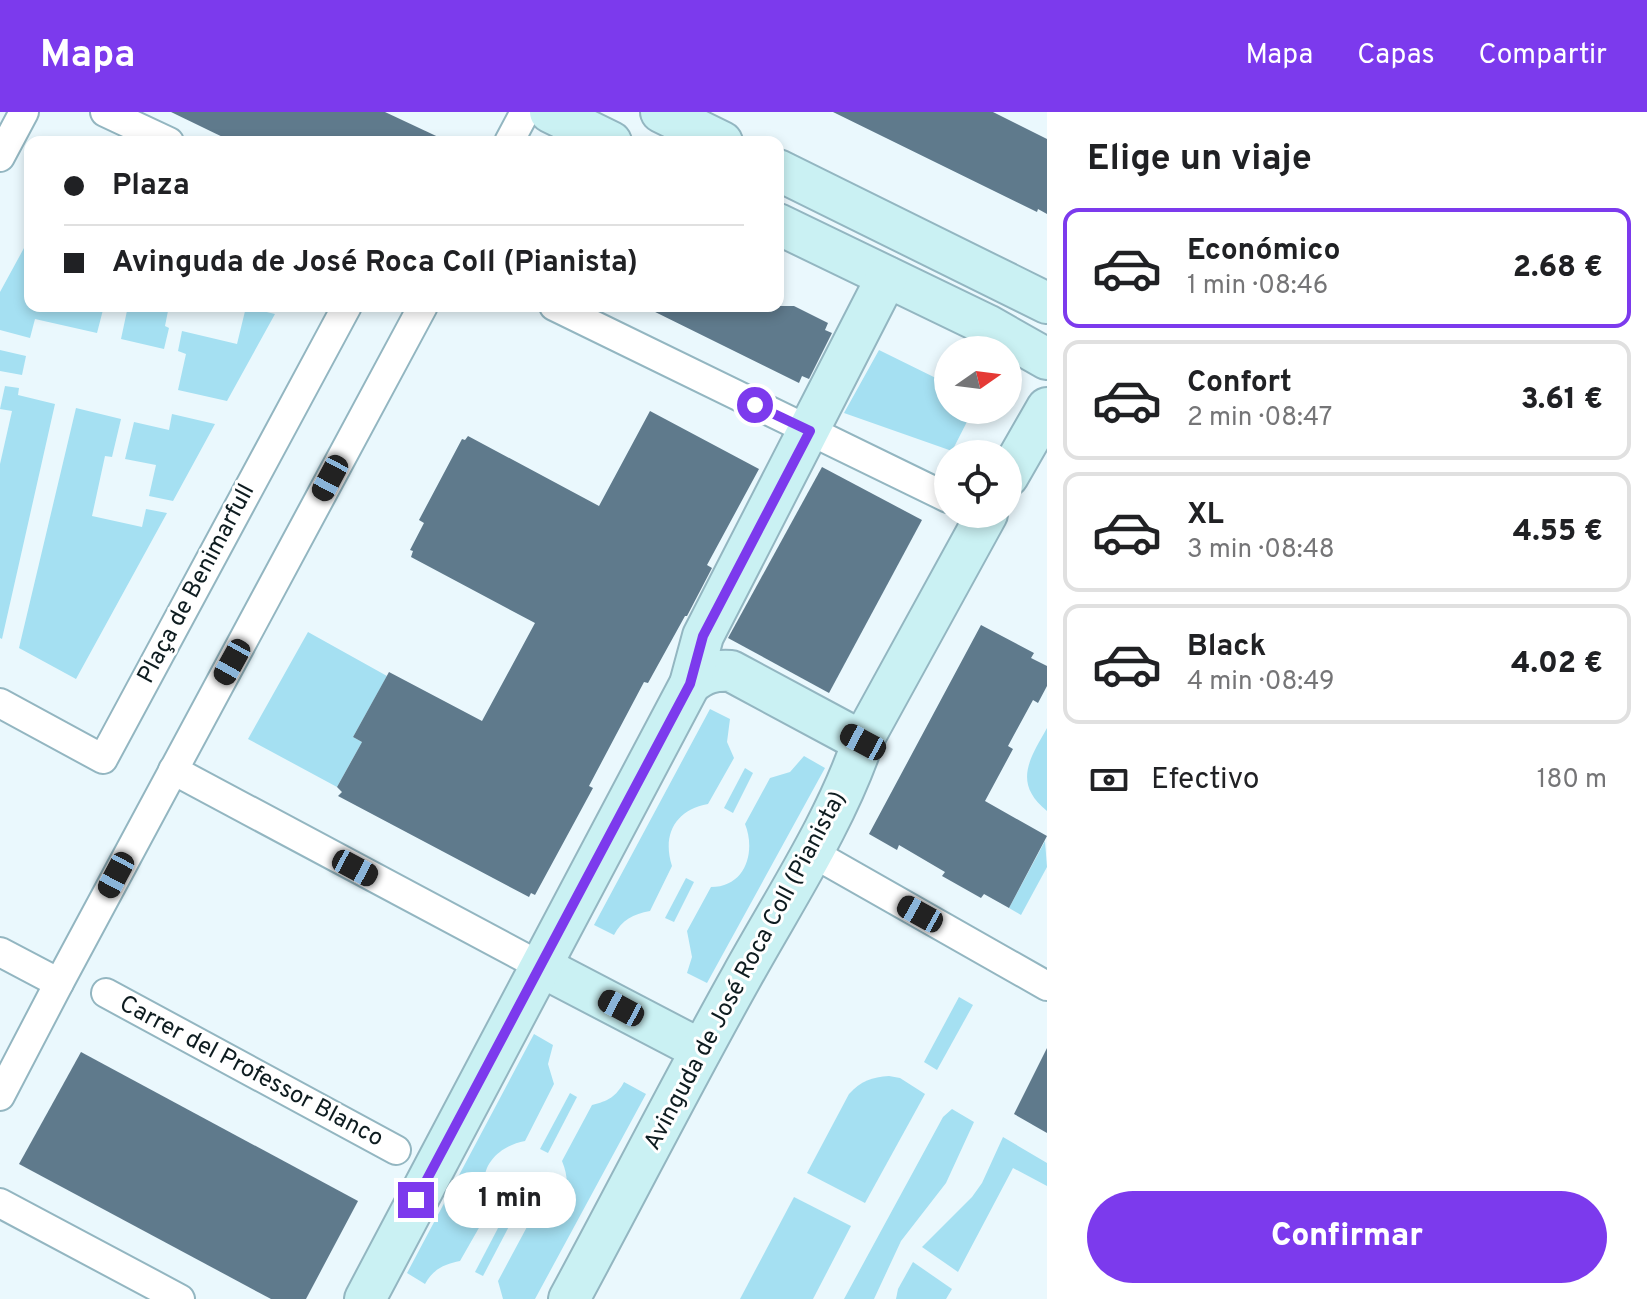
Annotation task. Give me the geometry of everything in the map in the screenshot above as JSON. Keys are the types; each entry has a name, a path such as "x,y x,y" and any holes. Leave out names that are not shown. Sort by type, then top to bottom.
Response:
{"street":[{"path":"0,157 24,112"},
{"path":"105,112 156,136"},
{"path":"512,136 525,112"},
{"path":"550,112 599,136"},
{"path":"661,112 710,136"},
{"path":"784,173 1047,303"},
{"path":"784,227 987,325 1047,359"},
{"path":"365,1299 690,684 703,636 887,277"},
{"name":"Plaça de Benimarfull","path":"0,703 103,759 344,312"},
{"path":"0,1096 420,312"},
{"path":"566,312 934,491"},
{"path":"1022,452 1047,408"},
{"name":"Avinguda de José Roca Coll (Pianista)","path":"569,1299 701,1050 811,852 855,766 863,742 978,528"},
{"path":"690,684 702,674 715,670 731,671 863,742"},
{"path":"173,770 701,1050"},
{"path":"811,852 1047,986"},
{"path":"0,952 59,983"},
{"name":"Carrer del Professor Blanco","path":"106,993 396,1150"},
{"path":"0,1203 180,1299"}],"shaded area":[{"path":"24,248 24,312 102,312 97,333 35,319 30,338 0,330 0,292"},
{"path":"127,312 168,312 165,326 169,328 164,349 121,339"},
{"path":"245,312 275,314 227,401 178,390 186,354 178,351 182,331 237,344"},
{"path":"0,350 26,356 22,375 0,371"},
{"path":"879,350 934,377 934,424 966,424 958,440 934,440 934,445 844,413"},
{"path":"5,386 19,388 18,395 55,404 2,639 0,464 12,411 0,409"},
{"path":"76,408 121,419 112,457 105,456 92,516 142,527 146,509 167,513 76,679 19,648"},
{"path":"172,414 215,424 173,501 149,496 156,465 125,459 134,422 169,430"},
{"path":"308,632 387,676 353,737 362,742 337,787 248,739"},
{"path":"710,709 730,719 727,742 734,758 708,804 687,812 674,826 669,844 672,866 650,911 629,918 614,935 594,925"},
{"path":"1047,728 1047,811 1036,801 1027,781 1030,761"},
{"path":"804,756 825,768 707,983 687,973 692,957 687,931 711,887 733,881 745,866 749,845 745,824 770,778 790,772"},
{"path":"745,768 753,773 733,813 724,808"},
{"path":"1045,841 1047,867 1021,915 1009,908"},
{"path":"686,878 694,882 674,922 665,918"},
{"path":"959,997 973,1005 937,1070 924,1062"},
{"path":"534,1034 553,1045 548,1064 554,1084 525,1141 504,1149 489,1164 484,1183 492,1205 460,1261 440,1268 425,1284 407,1273"},
{"path":"889,1076 900,1078 925,1094 865,1203 807,1173 849,1094 867,1080"},
{"path":"624,1082 646,1094 535,1299 503,1299 498,1281 528,1225 549,1216 562,1202 567,1183 562,1161 592,1105 611,1098"},
{"path":"570,1093 577,1097 548,1153 540,1149"},
{"path":"952,1109 974,1122 946,1183 901,1241 874,1299 844,1299 943,1117"},
{"path":"1003,1137 1047,1163 1047,1186 1013,1168 958,1272 922,1247 972,1197 982,1183"},
{"path":"794,1197 851,1226 813,1299 740,1299"},
{"path":"508,1209 516,1213 483,1276 475,1272"},
{"path":"913,1262 952,1289 946,1299 896,1299"}],"building":[{"path":"171,112 385,112 436,136 221,136"},
{"path":"833,112 993,112 1047,139 1047,214 1038,209 1037,212"},
{"path":"784,306 794,306 828,323 825,330 832,333 809,379 802,376 799,383 655,312 784,312"},
{"path":"650,411 759,469 707,565 712,568 687,616 648,683 644,682 589,786 593,788 535,895 531,893 529,897 338,796 342,792 337,787 362,742 353,737 389,672 482,721 535,623 411,557 413,551 410,550 424,523 419,520 462,439 468,436 599,506"},
{"path":"822,467 922,520 829,693 728,638"},
{"path":"981,625 1034,653 1031,658 1047,666 1047,686 1038,703 1033,700 1008,746 1013,749 985,801 1047,836 1009,908 984,894 981,898 942,876 945,872 899,845 897,850 869,834"},
{"path":"1047,1048 1047,1133 1014,1114"},
{"path":"81,1052 358,1201 306,1299 271,1299 19,1164"}],"route":[{"path":"416,1200 690,684 703,636 810,431 755,405"}]}
